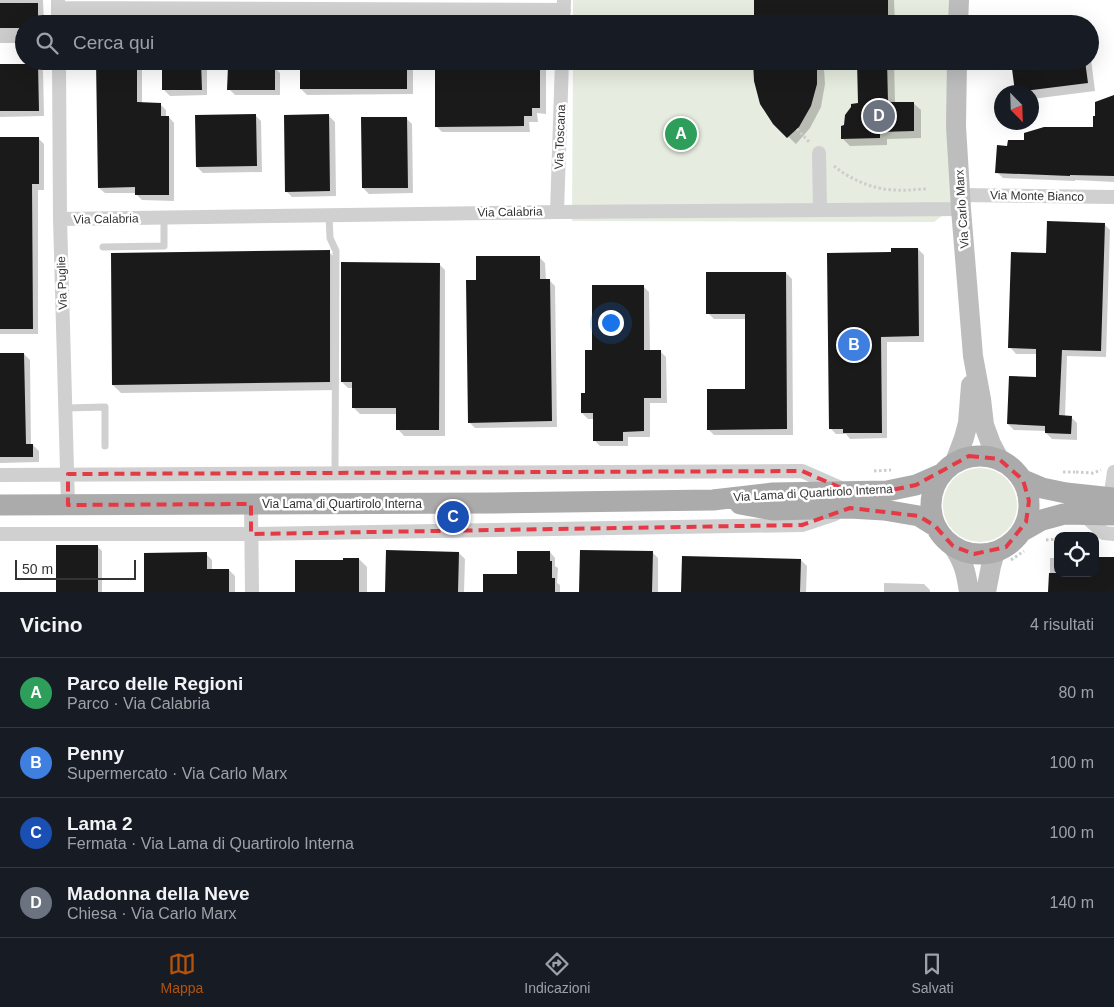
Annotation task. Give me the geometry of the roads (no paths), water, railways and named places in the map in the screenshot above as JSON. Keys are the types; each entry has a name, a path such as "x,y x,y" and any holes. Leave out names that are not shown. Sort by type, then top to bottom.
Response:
{"main road":[{"name":"Via Carlo Marx","path":"935,526 931,511 933,488 948,468 969,456 984,455 1009,464 1017,471 1028,490 1030,501 1024,541"},
{"name":"Via Lama di Quartirolo Interna","path":"849,500 916,485 948,468"},
{"path":"1023,480 1042,488 1113,504"},
{"name":"Via Lama di Quartirolo Interna","path":"0,505 713,500 772,493 849,500 884,510 918,516 935,526"},
{"path":"935,526 940,534 953,546 963,551 974,554 1003,556 1006,547 1014,540 1024,541 1042,520 1064,514 1085,516 1113,504"}],"street":[{"path":"958,0 958,15"},
{"path":"58,4 564,11"},
{"name":"Via Puglie","path":"59,70 60,220 68,505"},
{"name":"Via Toscana","path":"557,212 562,70"},
{"name":"Via Carlo Marx","path":"957,70 956,126 973,356 984,425 999,459"},
{"path":"819,153 820,210"},
{"name":"Via Monte Bianco","path":"961,202 1114,197"},
{"name":"Via Calabria","path":"60,220 820,210 961,202"},
{"name":"Via Carlo Marx","path":"948,468 964,438 968,423 973,356"},
{"path":"1110,470 1113,504"},
{"path":"0,475 802,471 849,500"},
{"path":"0,534 251,534 802,525 849,500"},
{"path":"251,504 252,592"},
{"path":"1085,516 1104,533 1114,534"},
{"path":"953,546 961,558 966,571 970,592"},
{"path":"986,592 991,566 1003,556"}],"lane":[{"path":"329,215 330,238 336,251 335,473"},
{"path":"103,247 164,246 164,218"},
{"path":"66,408 105,407 105,446"}],"place":[{"name":"Madonna della Neve","path":"879,116"},
{"name":"Parco delle Regioni","path":"681,134"},
{"name":"Penny","path":"854,345"},
{"name":"Lama 2","path":"453,517"}]}
